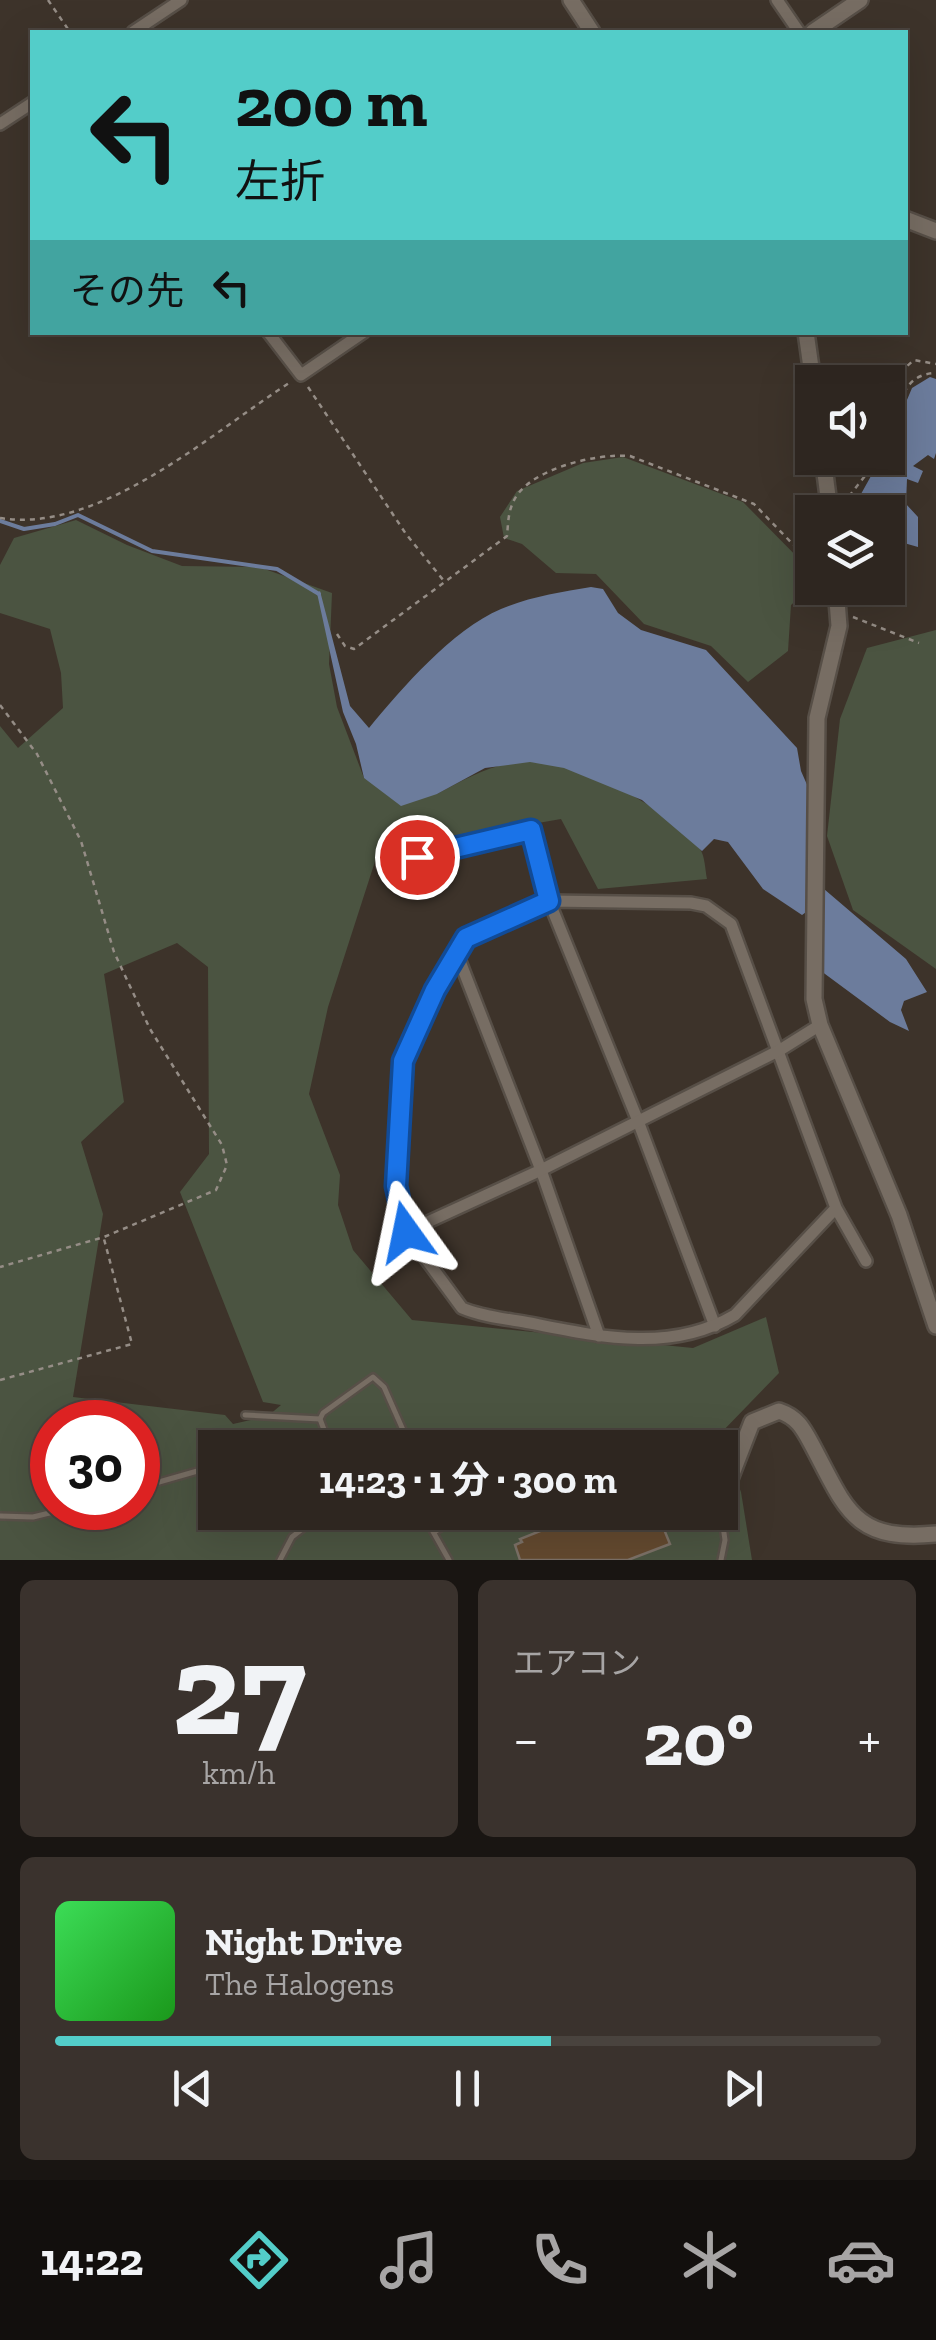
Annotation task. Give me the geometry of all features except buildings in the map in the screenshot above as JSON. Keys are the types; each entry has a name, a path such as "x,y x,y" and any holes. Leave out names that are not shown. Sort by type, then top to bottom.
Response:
{"street":[{"path":"136,30 181,0"},
{"path":"571,0 591,30"},
{"path":"777,0 797,30"},
{"path":"815,30 860,0"},
{"path":"0,124 30,104"},
{"path":"908,219 936,231"},
{"path":"270,335 301,375 360,335"},
{"path":"806,335 811,365"},
{"path":"837,605 838,626 817,718 814,999 820,1025 900,1215 935,1318"},
{"path":"383,866 531,830 549,901 715,1326"},
{"path":"836,1208 735,1314 715,1326 658,1341 599,1336 462,1308 406,1232 396,1186 403,1061 456,951 466,938 549,901 691,903 718,912 731,924 836,1208 866,1261"},
{"path":"456,951 541,1170 599,1336"},
{"path":"406,1232 541,1170 780,1050 820,1025"},
{"path":"738,1458 752,1422 769,1412 779,1412 801,1425 843,1502 858,1520 893,1536 936,1534"}],"lane":[{"path":"324,1430 320,1420 323,1412 373,1377 384,1387 403,1430"},
{"path":"245,1415 320,1420"},
{"path":"160,1482 198,1471"},
{"path":"0,1516 30,1516"},
{"path":"280,1560 292,1537 301,1530"},
{"path":"437,1530 434,1532 449,1560"},
{"path":"721,1560 724,1530"}],"path":[{"path":"48,0 69,30"},
{"path":"905,367 914,360 936,364"},
{"path":"905,390 915,377 936,372"},
{"path":"0,518 24,523 103,504 301,375 406,534 446,582"},
{"path":"336,634 345,646 354,649 507,536 512,502 532,480 569,464 609,454 630,456 754,504 795,546"},
{"path":"848,495 866,475"},
{"path":"838,611 919,643"},
{"path":"0,705 37,754 81,841 114,952 150,1030 222,1145 227,1166 216,1190 104,1238 0,1267"},
{"path":"0,1380 132,1344 104,1238"}],"green space":[{"path":"623,457 743,502 795,555 795,601 791,605 788,651 748,682 711,646 644,624 596,574 556,573 522,544 504,538 500,517 517,491 583,463"},
{"path":"76,520 182,566 259,567 332,593 329,664 337,707 364,778 437,794 505,764 552,765 599,779 646,804 686,833 704,859 707,879 598,889 561,819 380,846 328,1007 309,1094 340,1175 338,1205 353,1250 412,1320 693,1348 766,1317 779,1373 724,1430 198,1430 198,1530 738,1530 738,1484 752,1560 0,1560 0,726 18,748 63,708 61,673 50,629 0,613 0,565 14,538","holes":["177,943 208,967 209,1154 180,1192 263,1402 281,1405 268,1416 233,1424 225,1415 160,1407 160,1530 30,1530 30,1400 98,1400 73,1397 103,1214 81,1142 124,1102 104,974"]},
{"path":"936,630 936,969 853,910 827,836 840,719 867,648"}],"water":[{"path":"930,377 936,379 936,453 934,459 928,455 913,466 923,471 918,483 907,479 906,504 918,517 918,547 905,543 905,495 860,495 872,475 905,475 905,405 912,388"},
{"path":"591,587 603,589 618,613 641,630 706,650 797,748 801,771 812,796 809,910 802,915 763,889 728,842 714,839 702,851 642,800 564,768 530,762 485,768 437,794 401,806 364,778 343,712 317,593 320,591 350,706 369,728 429,661 464,631 523,601"},
{"path":"824,889 906,959 927,992 904,1001 901,1010 909,1031 890,1022 821,971"}],"waterway":[{"path":"0,521 24,529 78,515 152,551 277,569 319,594"}],"route":[{"path":"406,1232 396,1186 403,1061 435,990 466,938 549,901 531,830 417,857"}]}
